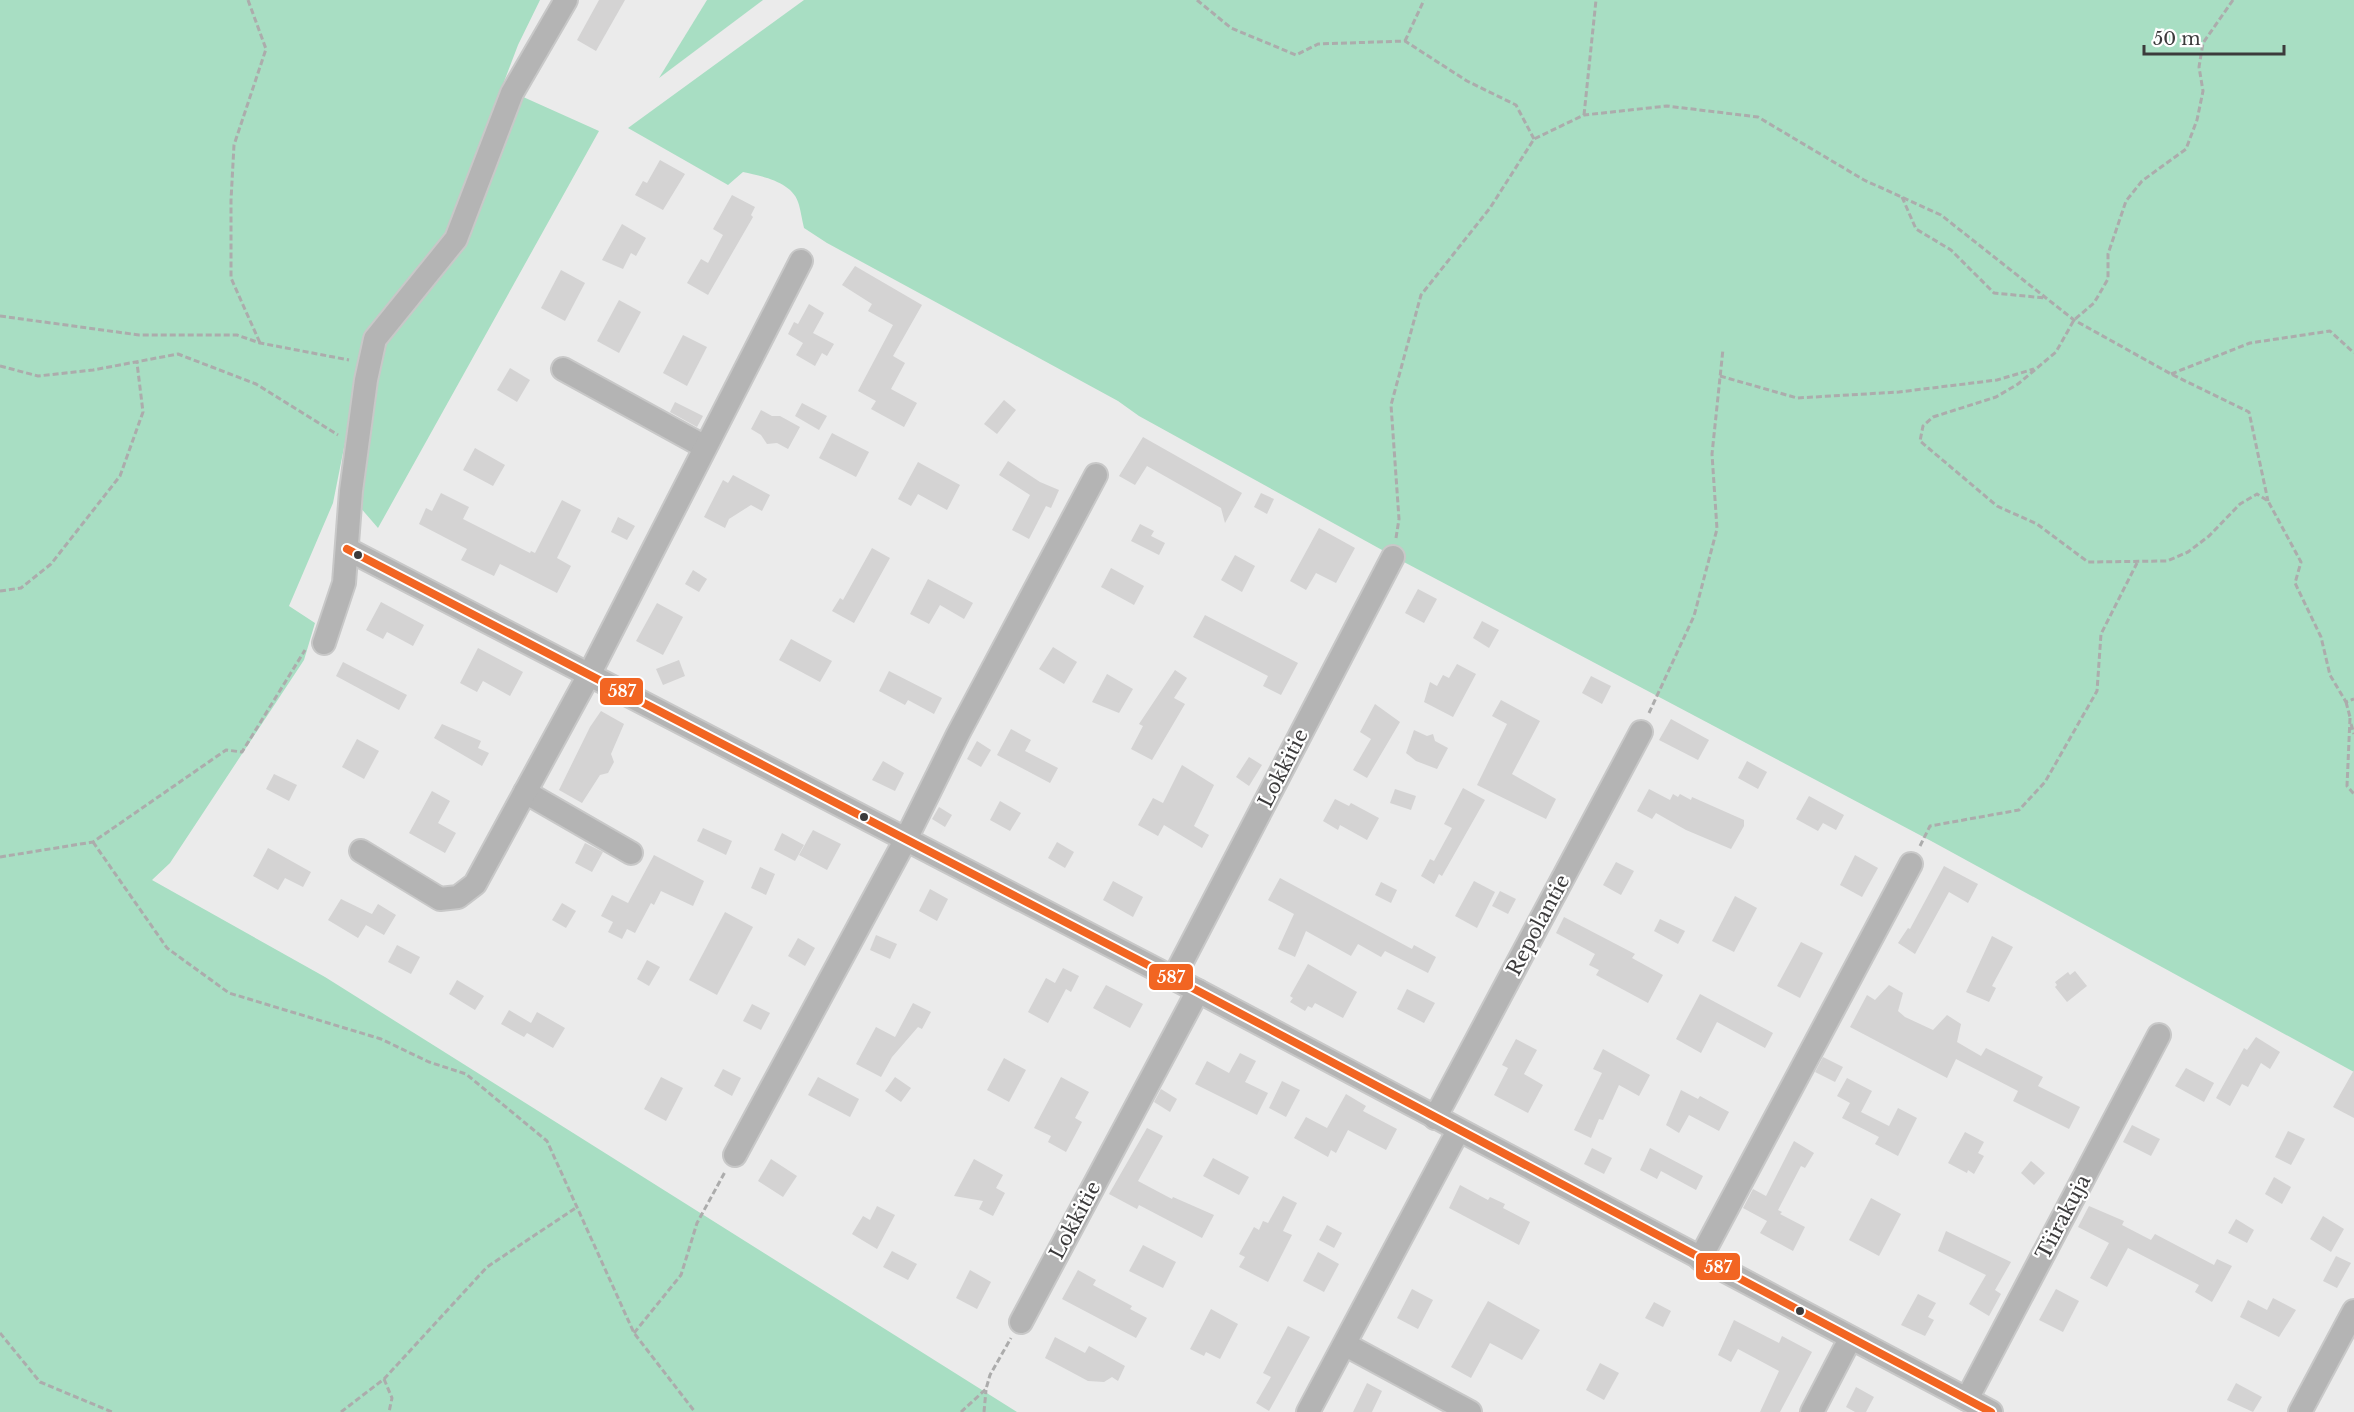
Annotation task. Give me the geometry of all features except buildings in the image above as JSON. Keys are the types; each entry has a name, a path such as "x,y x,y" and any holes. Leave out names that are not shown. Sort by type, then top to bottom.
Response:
{"street":[{"path":"317,642 344,583 357,447 366,380 375,339 456,239 512,93 566,0"},
{"path":"361,851 440,899 458,897 475,884 590,673 801,261"},
{"path":"562,369 705,447"},
{"path":"735,1155 906,840 958,734 1095,475"},
{"path":"347,549 590,673 1198,991 1991,1412"},
{"name":"Lokkitie","path":"1173,979 1392,557"},
{"name":"Repolantie","path":"1435,1118 1641,732"},
{"path":"525,792 631,853"},
{"path":"1700,1259 1911,864"},
{"name":"Lokkitie","path":"1021,1322 1198,991"},
{"name":"Tiirakuja","path":"1967,1399 2159,1035"},
{"path":"1308,1412 1346,1345 1458,1131"},
{"path":"2300,1412 2354,1311"},
{"path":"1812,1412 1850,1339"},
{"path":"1346,1345 1470,1412"}],"path":[{"path":"248,0 266,49 234,145 231,278 260,343"},
{"path":"1197,0 1231,28 1296,55 1318,44 1405,41 1467,81 1516,105 1534,139"},
{"path":"1405,41 1424,0"},
{"path":"1584,115 1596,0"},
{"path":"2233,0 2203,43 2199,67 2203,91 2197,120 2186,149 2142,181 2126,201 2108,254 2108,279 2094,303 2074,320 2056,352 2038,368 1996,397 1933,417 1923,426 1920,441 1997,506 2037,524 2088,562 2167,561 2188,552 2209,536 2240,504 2257,494 2268,501"},
{"path":"1392,557 1399,519 1391,405 1421,295 1490,208 1534,139 1584,115 1667,106 1758,117 1864,180 1941,215 2074,320 2171,374 2249,412 2268,501 2301,562 2295,583 2299,596 2321,637 2330,675 2346,702 2354,734"},
{"path":"1901,195 1916,229 1951,250 1994,293 2046,298"},
{"path":"0,316 139,335 237,335 260,343 350,360 366,380"},
{"path":"2171,374 2250,343 2330,331 2354,353"},
{"path":"1641,732 1694,616 1717,530 1712,454 1723,348"},
{"path":"0,366 38,376 137,363 178,354 256,384 357,447"},
{"path":"0,591 21,588 51,564 120,476 143,412 137,363"},
{"path":"1720,376 1797,398 1899,392 1975,383 1997,380 2038,368"},
{"path":"1911,864 1930,826 2019,810 2045,782 2097,691 2101,634 2137,562"},
{"path":"0,857 93,842 226,750 242,752 317,642"},
{"path":"2346,702 2354,699"},
{"path":"2350,718 2347,786 2354,794"},
{"path":"93,842 167,948 229,993 370,1036 429,1062 466,1074 547,1142 634,1333 695,1412"},
{"path":"634,1333 681,1275 697,1223 735,1155"},
{"path":"341,1412 384,1379 487,1267 577,1207"},
{"path":"984,1412 990,1375 1021,1322"},
{"path":"0,1333 40,1383 112,1412"},
{"path":"384,1379 392,1398 389,1412"},
{"path":"961,1412 986,1389"}],"green space":[{"path":"0,0 540,0 518,45 447,232 366,337 333,503 289,606 315,623 304,660 170,863 152,880 325,977 1017,1412 0,1412"},
{"path":"707,0 763,0 659,78"},
{"path":"804,0 2354,0 2354,1072 1933,842 1402,561 1139,416 1118,401 827,243 804,228 796,197 776,181 743,172 728,185 628,128"},
{"path":"521,96 599,131 378,528 359,506 383,344 464,240"}],"transit line":[{"name":"587","path":"347,549 1198,991 1991,1412"}]}
